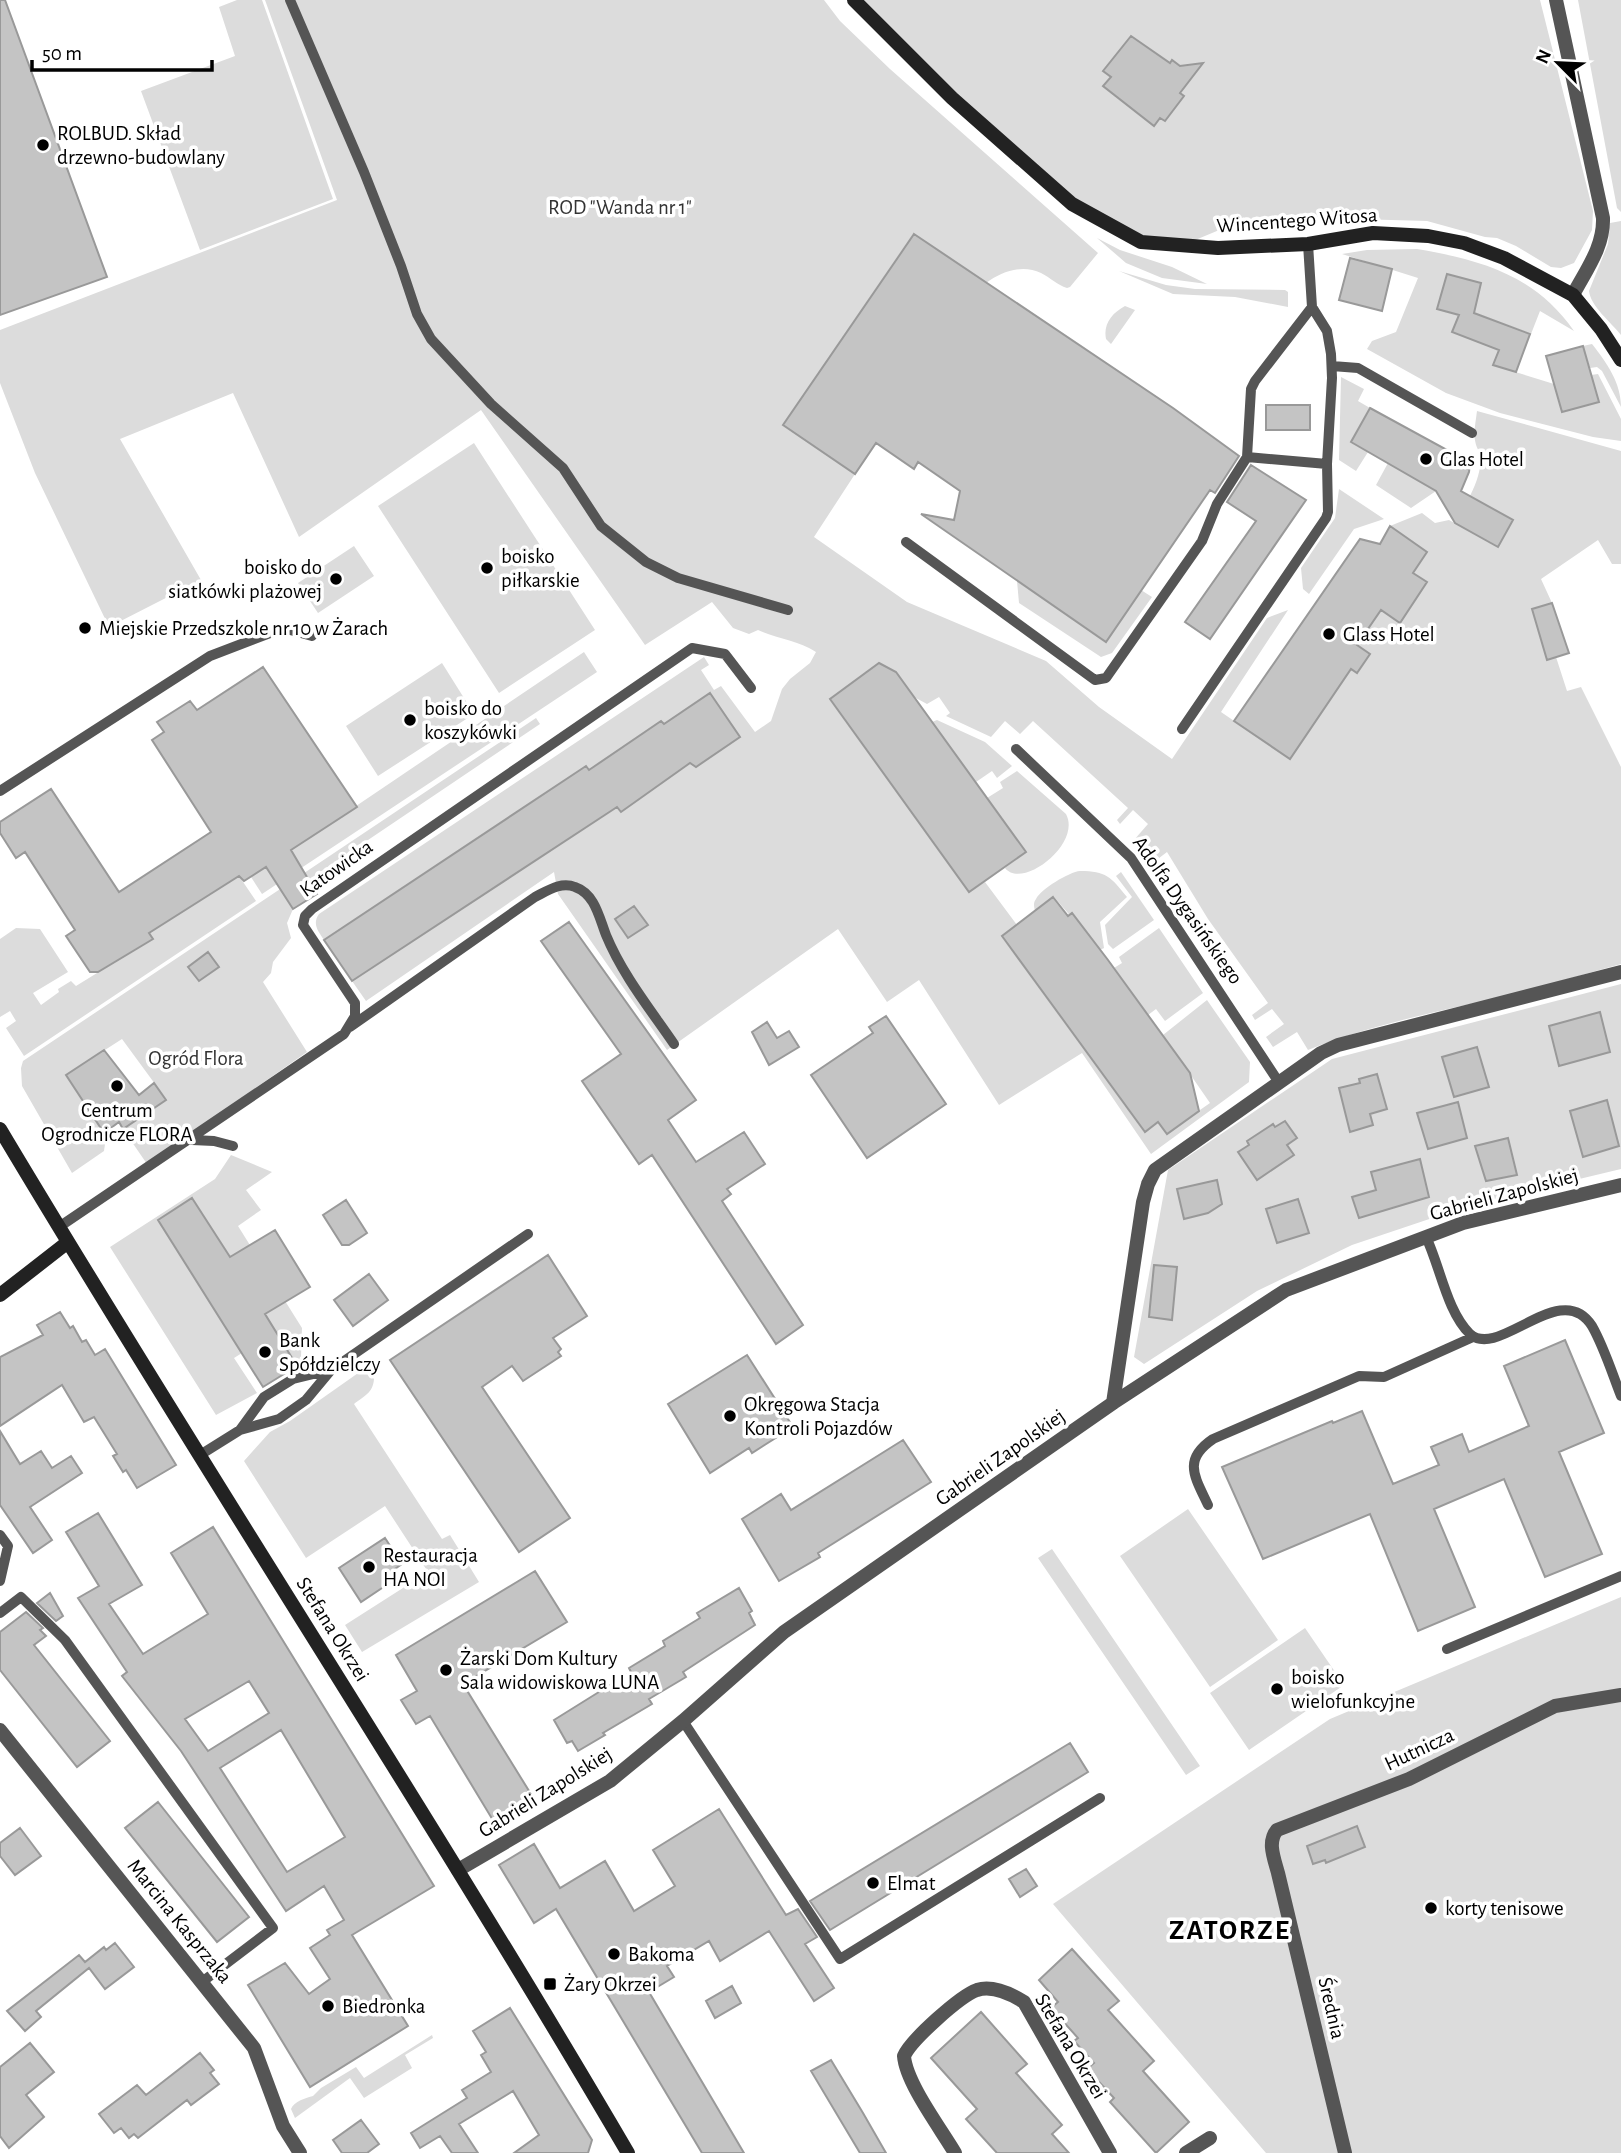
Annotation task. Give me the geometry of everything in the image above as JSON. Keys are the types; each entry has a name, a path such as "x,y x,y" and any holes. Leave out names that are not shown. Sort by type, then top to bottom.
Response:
{"street":[{"name":"Wincentego Witosa","path":"854,0 952,98 1072,204 1141,242 1218,248 1308,244 1373,233 1428,236 1464,243 1504,258 1573,295 1601,329 1621,360"},
{"path":"1556,0 1603,218 1603,234 1598,249 1573,295"},
{"path":"1113,1403 1143,1202 1151,1176 1166,1161 1278,1081 1321,1053 1339,1045 1621,972"},
{"name":"Stefana Okrzei","path":"0,1129 458,1870 628,2153"},
{"name":"Gabrieli Zapolskiej","path":"458,1870 610,1781 784,1632 1113,1403 1286,1290 1463,1223 1621,1185"},
{"path":"0,1295 68,1242"},
{"name":"Hutnicza","path":"1278,1872 1271,1844 1272,1836 1277,1830 1409,1779 1555,1706 1621,1695"},
{"name":"Marcina Kasprzaka","path":"0,1730 254,2048 283,2126 300,2153"},
{"name":"Średnia","path":"1278,1872 1345,2153"},
{"name":"Stefana Okrzei","path":"955,2153 921,2097 906,2068 904,2056 910,2046 943,2014 975,1990 986,1989 1012,1994 1024,2002 1110,2153"},
{"path":"1186,2153 1210,2138"}],"lane":[{"path":"290,0 363,172 401,266 417,314 431,339 491,404 563,468 601,526 646,562 678,578 788,610"},
{"path":"1182,729 1326,518 1332,366 1327,331 1312,307 1308,244"},
{"path":"906,542 1095,680 1101,680 1113,669 1202,541 1217,504 1247,457 1251,388 1312,307"},
{"path":"1332,366 1358,368 1472,433"},
{"path":"1247,457 1327,464"},
{"path":"0,791 210,656 283,628 312,636"},
{"name":"Katowicka","path":"349,1027 355,1016 355,1003 303,925 305,916 312,909 692,649 725,654 751,688"},
{"name":"Adolfa Dygasińskiego","path":"1016,750 1131,858 1278,1081"},
{"path":"59,1227 338,1040 349,1027 535,897 566,884 577,887 592,900 611,946 638,992 674,1044"},
{"path":"191,1140 214,1141 233,1146"},
{"path":"200,1455 240,1430 279,1419 306,1400 331,1370 528,1234"},
{"path":"1426,1237 1460,1322 1473,1337"},
{"path":"1208,1506 1194,1474 1193,1465 1196,1454 1213,1439 1359,1376 1384,1377 1473,1337 1488,1340 1558,1311 1577,1314 1591,1325 1621,1396"},
{"path":"240,1430 264,1397 293,1379 331,1370"},
{"path":"0,1535 8,1546 0,1581"},
{"path":"1447,1650 1621,1576"},
{"path":"1,1610 21,1597 65,1640 273,1928 202,1982"},
{"path":"683,1721 840,1959 1100,1798"}],"green space":[{"path":"237,0 262,0 333,199 200,250 141,91 235,56 219,7"},
{"name":"ROD \"Wanda nr 1\"","path":"265,0 824,0 840,21 890,69 1098,253 1067,288 1041,273 1027,269 1006,272 986,283 913,234 783,425 855,474 814,537 907,602 1046,661 1099,707 1172,759 1267,618 1288,610 1221,712 1290,759 1351,669 1358,673 1370,654 1357,645 1381,610 1400,623 1427,582 1413,573 1427,552 1390,526 1422,513 1435,523 1449,520 1498,547 1513,520 1470,496 1481,460 1475,439 1477,411 1621,451 1621,564 1612,564 1598,540 1541,579 1552,603 1533,609 1547,660 1556,657 1567,691 1581,687 1621,767 1621,964 1379,1026 1308,1050 1297,1032 1273,1047 1266,1037 1284,1024 1272,1009 1255,1020 1252,1015 1268,1003 1208,919 1167,852 1150,865 1134,840 1148,824 1133,810 1120,824 1117,820 1128,808 1033,721 1020,734 1005,721 991,737 946,716 950,713 939,697 927,704 914,697 896,672 879,663 830,700 969,892 985,882 1017,925 1002,937 1144,1132 1158,1122 1167,1133 1210,1103 1163,1035 1207,1000 1250,1062 1249,1082 1151,1154 1082,1053 999,1105 919,980 887,1002 838,929 667,1050 558,894 554,872 366,1001 352,981 617,807 621,811 690,763 697,766 739,737 710,693 664,724 661,721 589,770 586,766 324,940 316,924 319,914 704,657 709,665 701,670 714,690 721,686 755,732 771,721 782,689 810,663 816,652 758,630 749,634 733,628 712,602 645,645 481,410 299,537 233,393 120,439 201,580 109,627 35,473 0,383 0,330 337,200"},
{"path":"854,0 1540,0 1593,211 1592,230 1574,263 1561,268 1551,267 1497,238 1427,221 1320,218 1224,228 1181,246 1141,242 1072,204"},
{"path":"1578,0 1621,0 1621,212 1617,208"},
{"path":"1621,221 1621,335 1597,309 1589,291 1608,244 1610,223"},
{"path":"1097,238 1120,250 1172,267 1207,284 1162,278 1126,263"},
{"path":"1417,249 1485,265 1505,273 1542,296 1559,312 1574,331 1540,311 1531,334 1462,308 1452,332 1499,350 1493,365 1554,384 1562,412 1599,402 1591,375 1598,374 1621,419 1621,441 1593,437 1500,413 1446,393 1367,349 1372,341 1396,332 1418,278 1342,254 1367,250"},
{"path":"1119,271 1166,285 1195,289 1285,290 1288,292 1288,307 1235,297 1173,294"},
{"path":"1125,306 1135,310 1111,344 1105,334 1107,324 1116,312"},
{"path":"1592,344 1616,382 1621,407 1602,371 1597,367 1590,368 1583,346"},
{"path":"1341,377 1364,389 1358,401 1370,408 1368,452 1356,471 1339,460"},
{"name":"boisko piłkarskie","path":"474,443 595,630 499,693 378,506"},
{"path":"1388,463 1436,491 1411,508 1376,485"},
{"path":"1339,489 1384,519 1354,529 1309,594 1303,589 1301,568 1335,518"},
{"name":"boisko do siatkówki plażowej","path":"354,546 374,576 318,613 298,583"},
{"path":"1017,581 1106,642 1141,590 1152,597 1112,653 1101,657 1019,603"},
{"path":"584,652 597,672 262,894 251,877"},
{"name":"boisko do koszykówki","path":"442,663 474,714 378,776 346,726"},
{"name":"Ogród Flora","path":"536,718 540,724 285,896 293,909 287,923 291,938 273,962 271,973 263,982 307,1052 147,1164 123,1129 166,1099 122,1039 66,1075 106,1137 104,1151 72,1173 22,1086 23,1061"},
{"path":"937,720 985,742 1012,766 997,778 992,771 976,782 932,722"},
{"path":"1017,771 1066,814 1069,826 1066,838 1058,850 1048,860 1024,873 1013,873 1005,868 1026,852 987,798 1003,788 1000,782"},
{"path":"1080,871 1107,876 1127,897 1100,922 1104,948 1100,950 1054,897 1035,911 1034,902 1043,891"},
{"path":"1121,872 1154,920 1113,949 1108,944 1105,925 1132,897 1116,876"},
{"path":"239,876 256,901 24,1056 6,1028 16,1021 10,1011 0,1017 0,939 16,928 40,929 68,972 33,993 41,1005 71,981 76,986 152,939 149,933"},
{"path":"1159,928 1203,993 1165,1021 1156,1009 1148,1015 1114,968 1122,963 1119,957"},
{"path":"1621,984 1621,1169 1471,1205 1352,1245 1257,1291 1144,1364 1134,1357 1168,1170 1332,1059"},
{"path":"231,1155 272,1172 246,1190 261,1210 238,1226 302,1328 301,1357 297,1366 193,1199 159,1220 242,1353 234,1358 257,1393 216,1415 110,1247 215,1179"},
{"path":"366,1370 374,1379 372,1388 354,1404 442,1539 450,1535 479,1582 362,1652 345,1625 428,1572 385,1506 306,1558 244,1461 270,1432"},
{"path":"1188,1509 1278,1640 1210,1687 1120,1556"},
{"path":"1052,1549 1200,1766 1186,1775 1038,1558"},
{"path":"1621,1597 1621,2153 1266,2153 1053,1904 1330,1719"},
{"name":"boisko wielofunkcyjne","path":"1305,1628 1344,1685 1249,1750 1210,1693"},
{"path":"432,2035 433,2038 405,2055 412,2068 364,2098 350,2078 295,2118 291,2109 297,2102 313,2096 321,2088 356,2067 364,2078"}],"building":[{"path":"0,0 5,0 107,277 0,315"},
{"path":"1131,36 1170,63 1172,60 1180,66 1203,63 1180,93 1184,96 1165,121 1160,118 1154,126 1103,86 1111,77 1103,71"},
{"path":"914,234 1173,408 1239,456 1215,493 1210,490 1106,642 921,514 954,520 960,491 918,462 914,469 876,443 855,474 783,425"},
{"path":"1350,258 1392,269 1382,311 1339,300"},
{"path":"1447,274 1481,283 1474,313 1530,334 1516,372 1493,365 1499,350 1452,332 1459,315 1437,309"},
{"path":"1583,346 1599,402 1562,412 1546,356"},
{"path":"1266,405 1310,405 1310,430 1266,430"},
{"name":"Glas Hotel","path":"1370,408 1456,455 1471,455 1469,472 1461,491 1513,520 1498,547 1455,523 1436,491 1351,442"},
{"path":"1251,465 1306,500 1210,639 1185,622 1256,521 1227,502"},
{"name":"Glass Hotel","path":"1390,526 1427,552 1413,573 1427,582 1400,623 1381,610 1357,645 1370,654 1357,673 1351,669 1290,759 1234,721 1360,539 1380,544"},
{"path":"1552,603 1569,653 1547,660 1532,609"},
{"path":"879,663 896,672 1026,852 969,892 830,699"},
{"path":"263,667 357,807 291,850 317,894 293,909 266,867 244,881 239,876 149,933 153,939 98,972 90,972 66,936 75,930 25,852 16,858 0,833 0,822 51,789 119,892 211,832 152,740 164,732 157,722 190,701 197,710"},
{"path":"710,693 740,737 696,767 690,763 621,812 617,807 352,981 324,940 586,766 589,770 661,721 664,724"},
{"path":"1053,897 1068,916 1072,913 1190,1073 1199,1111 1167,1134 1158,1122 1145,1132 1002,936"},
{"path":"634,906 648,925 628,938 615,919"},
{"path":"569,922 696,1100 668,1120 696,1162 744,1132 765,1164 727,1189 731,1194 722,1201 803,1325 776,1344 652,1155 639,1164 582,1081 621,1054 541,941"},
{"path":"208,952 219,967 199,981 188,967"},
{"path":"1600,1012 1610,1052 1559,1066 1549,1026"},
{"path":"886,1016 946,1104 867,1158 811,1075 873,1033 869,1027"},
{"path":"767,1022 777,1038 789,1031 799,1047 769,1065 752,1032"},
{"path":"1477,1047 1489,1087 1454,1097 1442,1057"},
{"path":"104,1050 139,1095 154,1083 166,1100 123,1129 119,1122 104,1133 66,1075"},
{"path":"1377,1074 1387,1109 1370,1114 1373,1125 1350,1132 1339,1088 1360,1083 1359,1079"},
{"path":"1607,1100 1619,1146 1583,1157 1570,1111"},
{"path":"1458,1102 1467,1138 1428,1149 1417,1113"},
{"path":"1285,1121 1297,1138 1287,1145 1294,1155 1257,1180 1238,1152 1249,1145 1247,1141 1273,1124 1275,1127"},
{"path":"1508,1138 1517,1175 1486,1181 1475,1146"},
{"path":"1420,1159 1429,1197 1359,1218 1352,1197 1376,1190 1371,1172"},
{"path":"1217,1180 1222,1204 1208,1213 1184,1219 1177,1189"},
{"path":"192,1198 230,1257 275,1230 310,1287 265,1314 297,1366 263,1387 158,1220"},
{"path":"1298,1199 1309,1233 1277,1243 1266,1209"},
{"path":"346,1200 367,1233 349,1245 342,1245 323,1215"},
{"path":"548,1255 587,1316 553,1338 561,1349 558,1352 561,1356 523,1381 512,1366 482,1387 570,1518 519,1552 390,1360"},
{"path":"1154,1265 1177,1267 1172,1320 1149,1317"},
{"path":"369,1274 388,1300 353,1326 334,1300"},
{"path":"60,1312 70,1328 73,1326 82,1342 86,1340 95,1355 105,1349 176,1465 137,1488 113,1456 117,1454 94,1417 84,1422 62,1385 0,1426 0,1357 43,1335 37,1325"},
{"path":"1565,1340 1604,1433 1559,1452 1602,1554 1545,1577 1504,1479 1434,1509 1475,1607 1418,1631 1370,1514 1263,1559 1222,1467 1362,1411 1393,1484 1439,1465 1431,1447 1462,1434 1469,1452 1529,1426 1504,1366"},
{"name":"Okręgowa Stacja Kontroli Pojazdów","path":"747,1355 793,1427 752,1453 749,1448 710,1473 668,1404"},
{"path":"0,1431 20,1464 41,1451 52,1468 71,1456 82,1473 30,1507 52,1540 33,1553 0,1505"},
{"path":"903,1440 931,1482 818,1553 820,1557 779,1581 742,1519 781,1494 791,1510"},
{"path":"98,1513 142,1585 109,1604 143,1654 208,1614 171,1553 213,1527 434,1886 352,1935 408,2026 310,2087 248,1985 285,1963 309,1994 330,1979 310,1948 330,1935 327,1930 344,1920 324,1886 286,1911 181,1751 122,1676 127,1672 78,1598 99,1586 66,1532","holes":["249,1681 269,1713 208,1751 185,1719","281,1730 345,1837 287,1872 220,1768"]},
{"path":"385,1538 402,1564 392,1571 395,1575 389,1578 391,1582 361,1602 339,1568"},
{"name":"Żarski Dom Kultury Sala widowiskowa LUNA","path":"535,1571 567,1622 463,1684 534,1799 494,1822 430,1716 416,1724 401,1700 417,1691 396,1655"},
{"path":"739,1588 752,1611 749,1613 755,1625 683,1672 686,1677 649,1699 652,1704 603,1733 605,1735 578,1751 572,1741 567,1743 554,1720 631,1672 629,1668 665,1646 663,1641 700,1618 697,1613"},
{"path":"50,1593 63,1616 56,1621 37,1603"},
{"path":"26,1612 43,1628 40,1630 46,1636 34,1645 110,1741 77,1767 0,1670 0,1632"},
{"path":"1070,1743 1088,1772 830,1930 810,1901"},
{"path":"158,1802 249,1917 217,1942 125,1828"},
{"path":"719,1809 786,1915 798,1909 817,1937 805,1944 834,1988 814,2001 769,1931 720,1961 709,1941 667,1966 674,1977 649,1992 744,2153 702,2153 556,1909 534,1923 499,1865 534,1844 560,1888 605,1861 634,1911 675,1886 653,1850"},
{"path":"1357,1826 1365,1847 1326,1863 1325,1860 1313,1864 1307,1846"},
{"path":"20,1828 41,1856 15,1875 0,1856 0,1843"},
{"path":"1026,1869 1037,1886 1020,1897 1009,1879"},
{"path":"115,1943 134,1967 105,1989 89,1968 36,2011 41,2017 25,2031 7,2011 79,1955 85,1962 104,1947 106,1950"},
{"path":"1072,1949 1119,2001 1108,2010 1154,2061 1143,2071 1189,2122 1156,2153 1110,2102 1114,2098 1087,2069 1094,2063 1074,2041 1078,2038 1051,2008 1058,2002 1039,1980"},
{"path":"732,1986 741,2003 715,2018 706,2001"},
{"path":"510,2008 592,2140 588,2153 514,2153 539,2135 513,2091 459,2124 478,2153 452,2153 440,2136 420,2148 411,2133 467,2098 462,2090 491,2072 481,2055 486,2052 473,2031"},
{"path":"981,2012 1027,2064 1016,2073 1062,2125 1052,2134 1069,2153 997,2153 966,2119 977,2109 931,2058"},
{"path":"30,2043 54,2072 26,2095 44,2117 9,2148 0,2136 0,2067"},
{"path":"200,2053 214,2070 210,2073 219,2084 191,2105 187,2100 138,2138 134,2134 129,2138 121,2128 114,2133 99,2114 137,2085 146,2095"},
{"path":"831,2060 886,2153 860,2153 811,2071"},
{"path":"361,2120 379,2144 367,2153 342,2153 333,2140"}],"place":[{"name":"ROLBUD. Skład drzewno-budowlany","path":"43,145"},
{"name":"Glas Hotel","path":"1426,459"},
{"name":"boisko piłkarskie","path":"487,568"},
{"name":"boisko do siatkówki plażowej","path":"336,579"},
{"name":"Miejskie Przedszkole nr 10 w Żarach","path":"85,628"},
{"name":"Glass Hotel","path":"1329,634"},
{"name":"boisko do koszykówki","path":"410,720"},
{"name":"Centrum Ogrodnicze FLORA","path":"117,1086"},
{"name":"Bank Spółdzielczy","path":"265,1352"},
{"name":"Okręgowa Stacja Kontroli Pojazdów","path":"730,1416"},
{"name":"Restauracja HA NOI","path":"369,1567"},
{"name":"Żarski Dom Kultury Sala widowiskowa LUNA","path":"446,1670"},
{"name":"boisko wielofunkcyjne","path":"1277,1689"},
{"name":"Elmat","path":"873,1883"},
{"name":"korty tenisowe","path":"1431,1908"},
{"name":"Bakoma","path":"614,1954"},
{"name":"Żary Okrzei","path":"550,1984"},
{"name":"Biedronka","path":"328,2006"}],"district":[{"name":"ZATORZE","path":"1230,1929"}]}
